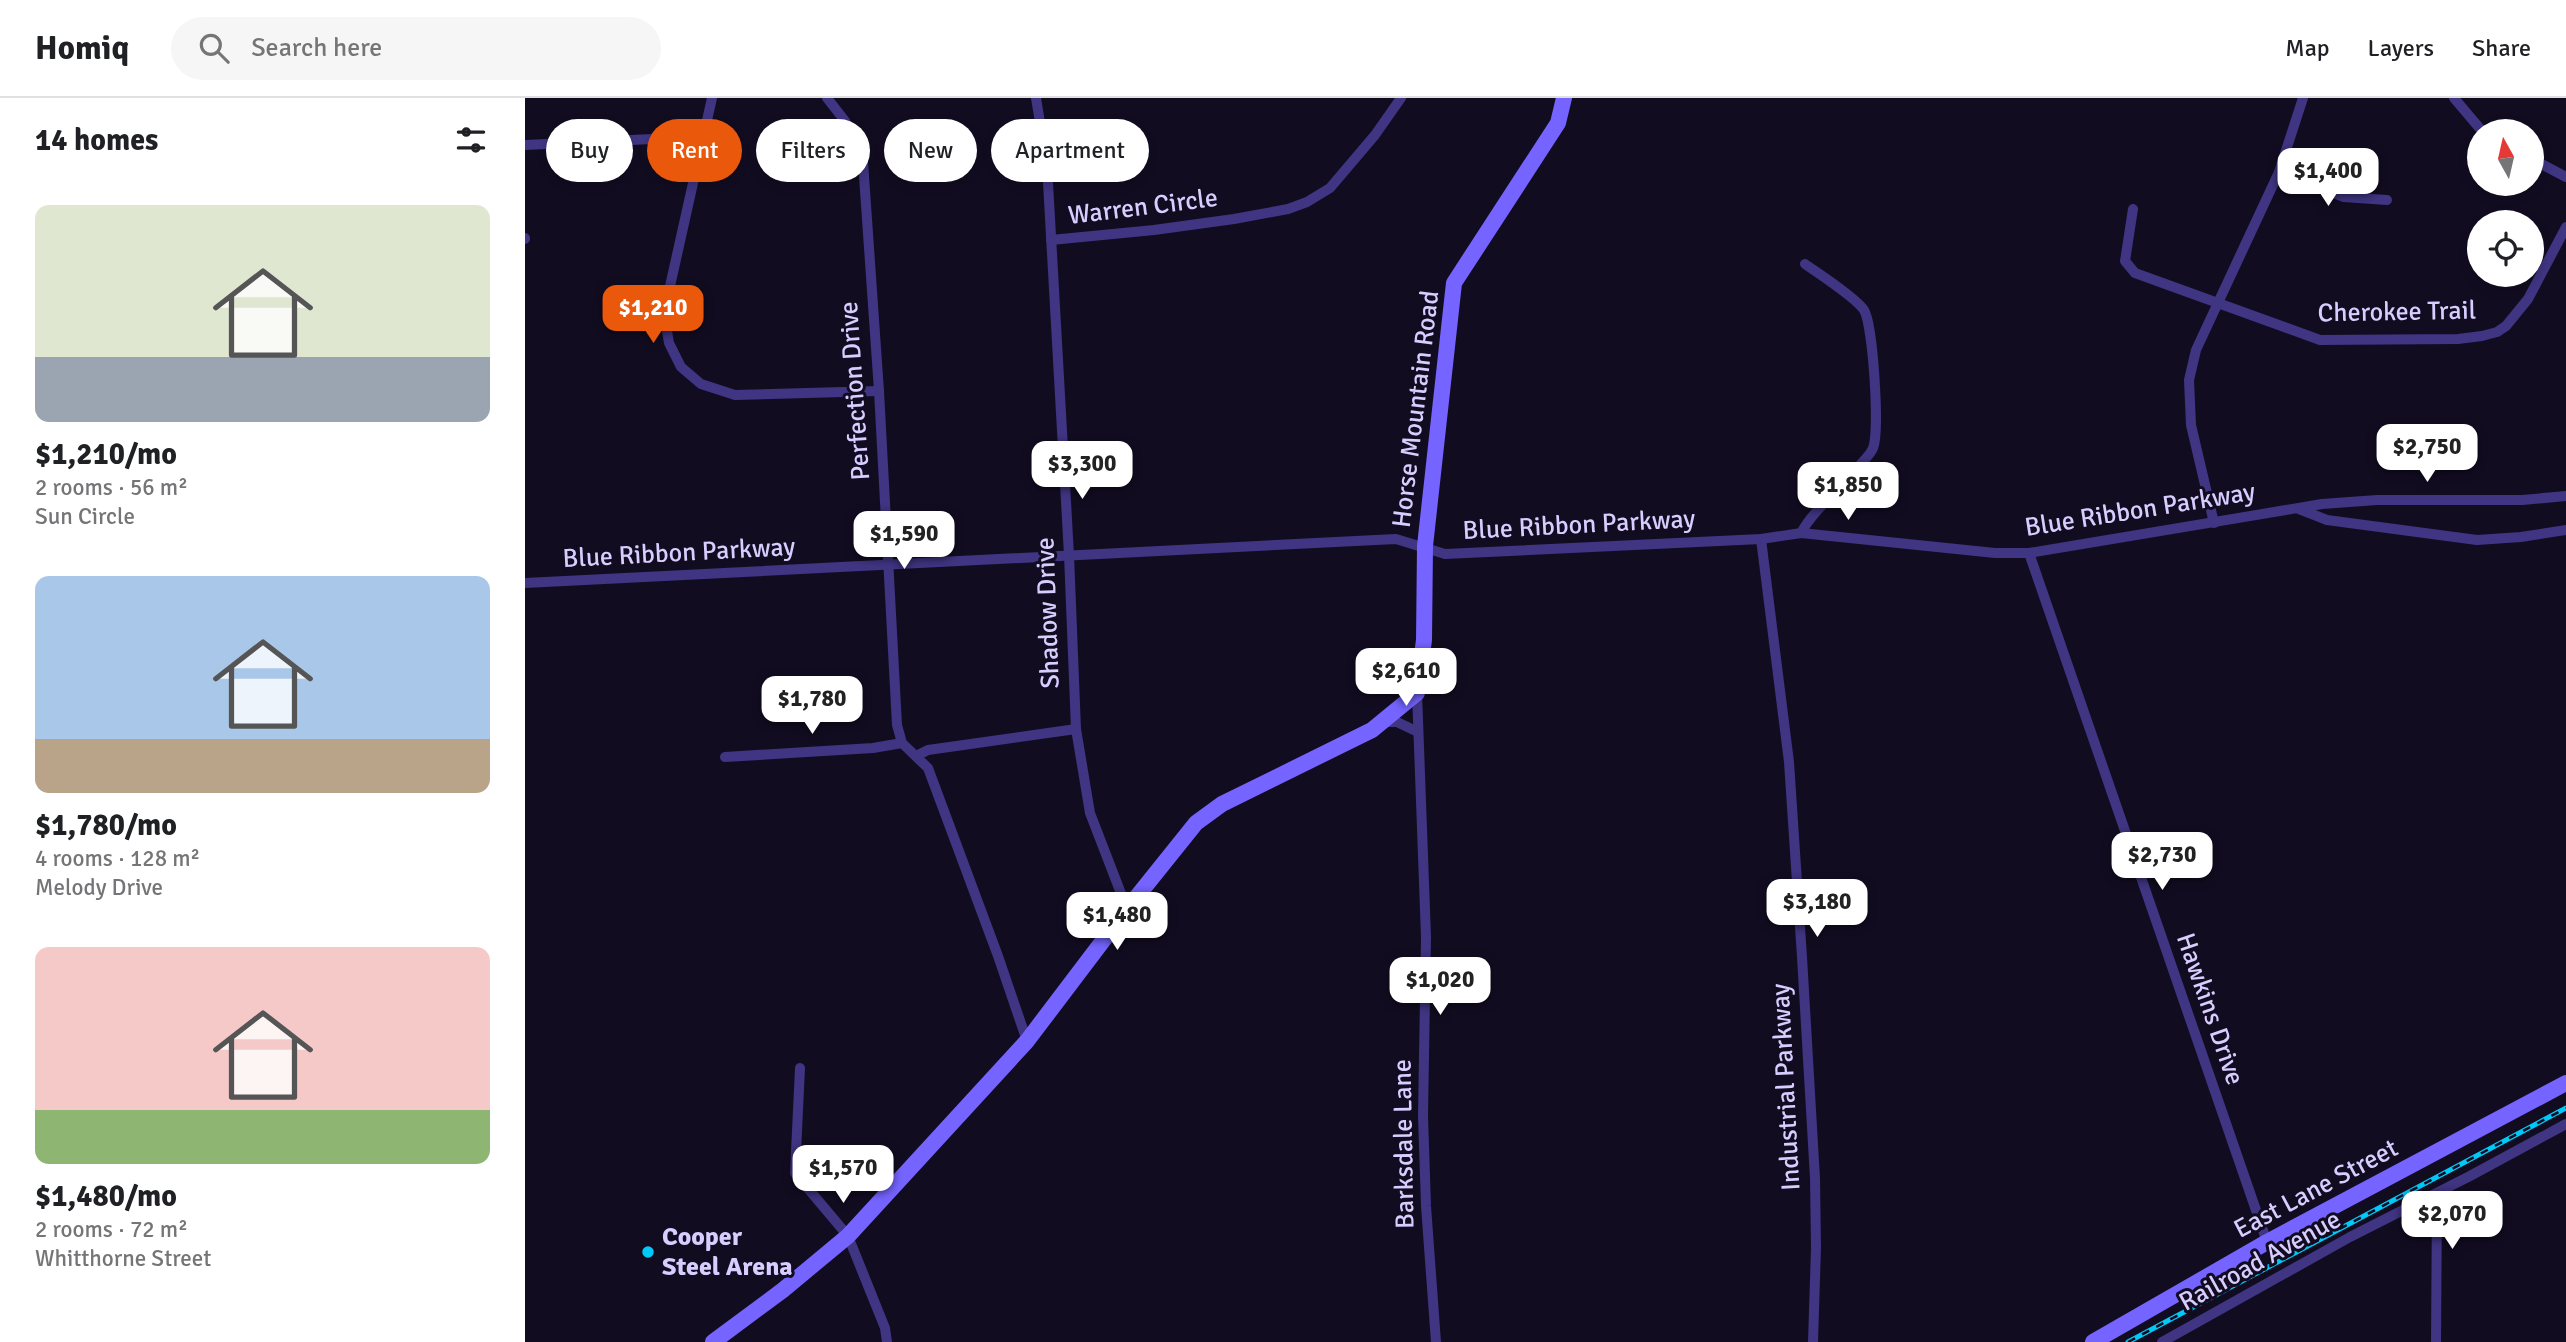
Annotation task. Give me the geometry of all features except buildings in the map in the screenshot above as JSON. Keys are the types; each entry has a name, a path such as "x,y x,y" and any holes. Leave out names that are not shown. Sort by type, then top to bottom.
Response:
{"street":[{"path":"707,119 712,98"},
{"name":"Perfection Drive","path":"827,98 845,121 863,162 879,391 897,725 902,743"},
{"name":"Shadow Drive","path":"1036,98 1047,165 1076,729 1090,813 1127,909"},
{"name":"Warren Circle","path":"1051,240 1234,219 1288,209 1307,202 1330,188 1375,135 1401,98"},
{"name":"Horse Mountain Road","path":"1417,693 1424,640 1425,546 1454,283 1559,123 1564,98"},
{"path":"2214,523 2191,425 2189,380 2196,350 2279,172 2303,98"},
{"path":"2454,98 2472,119"},
{"path":"525,145 647,139"},
{"path":"2545,166 2566,177"},
{"path":"2279,172 2344,197 2387,200"},
{"path":"693,182 664,313 669,342 681,367 701,384 735,395 879,391"},
{"name":"Cherokee Trail","path":"2133,209 2125,252 2127,264 2134,273 2320,340 2430,340 2482,336 2497,332 2517,315 2528,299 2566,227"},
{"path":"1801,533 1809,520 1850,478 1873,449 1876,435 1875,393 1866,314 1854,301 1805,264"},
{"name":"Blue Ribbon Parkway","path":"525,583 1396,539 1445,554 1761,539 1801,533 1995,553 2029,553 2322,504 2377,500 2522,500 2566,496"},
{"name":"Blue Ribbon Parkway","path":"2297,509 2327,520 2477,540 2566,530"},
{"name":"Industrial Parkway","path":"1761,539 1789,762 1803,970 1815,1178 1813,1342"},
{"name":"Hawkins Drive","path":"2029,553 2267,1242"},
{"path":"713,1342 783,1290 848,1236 1027,1041 1196,823 1210,811 1372,730 1417,693"},
{"name":"Barksdale Lane","path":"1417,693 1426,937 1424,1142 1436,1342"},
{"path":"1382,722 1397,722 1418,732"},
{"path":"916,756 928,750 1076,729"},
{"path":"725,757 873,748 902,743 916,756 928,768 1027,1041"},
{"path":"800,1068 795,1173 848,1236 885,1328 887,1342"},
{"name":"East Lane Street","path":"2092,1342 2267,1242 2566,1083"},
{"name":"Railroad Avenue","path":"2162,1342 2350,1237 2566,1124"},
{"path":"2432,1196 2437,1195 2436,1342"}],"railway":[{"path":"2128,1342 2566,1108"}],"place":[{"name":"Cooper Steel Arena","path":"648,1252"}]}
